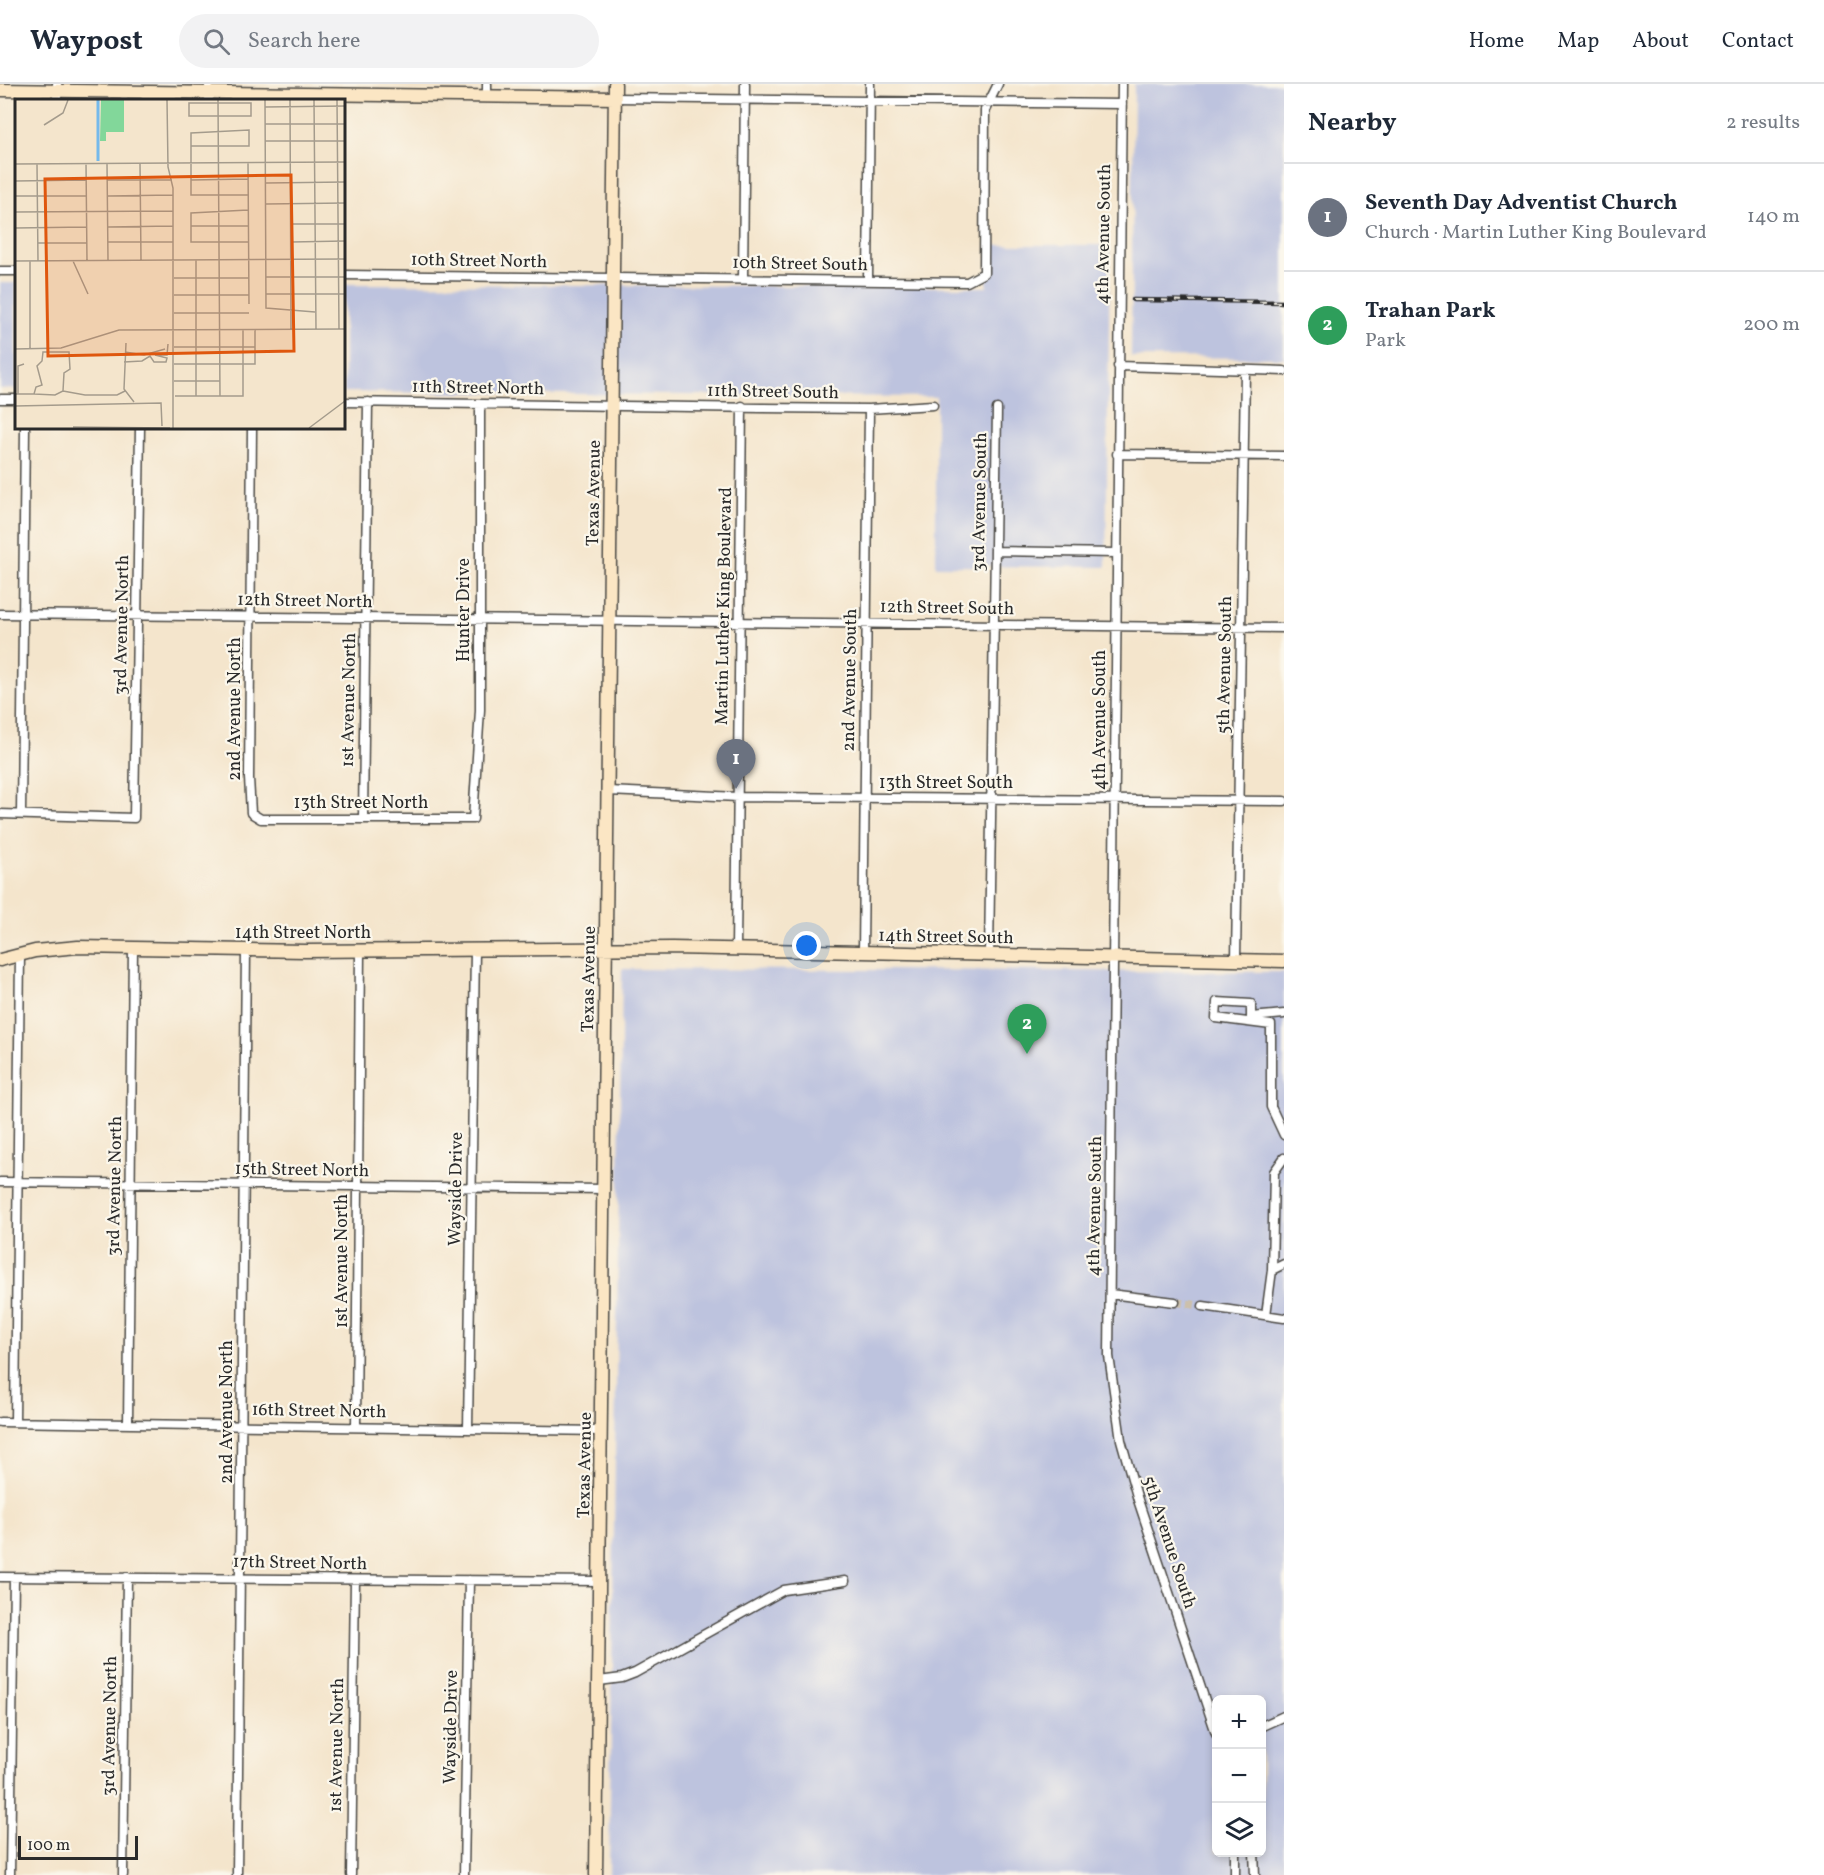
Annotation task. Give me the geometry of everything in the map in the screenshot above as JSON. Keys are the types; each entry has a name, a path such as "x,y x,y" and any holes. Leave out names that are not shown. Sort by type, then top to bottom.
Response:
{"street":[{"name":"Texas Avenue","path":"596,1875 615,84"},
{"path":"742,279 745,84"},
{"path":"868,280 870,84"},
{"path":"989,102 998,84"},
{"name":"4th Avenue South","path":"1109,1356 1122,84"},
{"path":"0,90 209,92 357,89 487,90 615,98 1122,104"},
{"name":"10th Street South","path":"613,278 967,282 984,273 986,110 989,102"},
{"name":"10th Street North","path":"345,275 613,278"},
{"path":"1118,366 1245,371 1284,370"},
{"name":"5th Avenue South","path":"1236,960 1245,371"},
{"name":"11th Street North","path":"345,402 612,405"},
{"name":"1st Avenue North","path":"363,819 368,402"},
{"name":"Hunter Drive","path":"473,817 480,710 480,404"},
{"name":"11th Street South","path":"612,405 869,409 933,405"},
{"name":"Martin Luther King Boulevard","path":"736,950 742,406"},
{"name":"2nd Avenue South","path":"863,952 869,409"},
{"name":"3rd Avenue South","path":"989,955 997,409"},
{"path":"0,814 21,814 25,429"},
{"name":"3rd Avenue North","path":"21,814 135,818 140,429"},
{"name":"2nd Avenue North","path":"251,811 249,778 252,429"},
{"path":"1117,454 1284,456"},
{"path":"996,551 1116,554"},
{"name":"12th Street North","path":"0,614 610,620"},
{"name":"12th Street South","path":"610,620 1284,628"},
{"name":"13th Street South","path":"608,791 738,797 1284,801"},
{"name":"13th Street North","path":"251,811 261,819 473,817"},
{"name":"14th Street North","path":"0,960 20,954 78,947 360,951 606,949"},
{"name":"3rd Avenue North","path":"128,1424 133,948"},
{"name":"14th Street South","path":"606,949 1284,960"},
{"name":"2nd Avenue North","path":"237,1875 246,950"},
{"name":"Wayside Drive","path":"468,1429 475,950"},
{"name":"1st Avenue North","path":"356,1427 360,951"},
{"path":"15,1422 20,954"},
{"path":"1284,1014 1251,1017 1251,1004 1217,1002 1216,1018 1271,1025 1271,1107 1284,1136"},
{"path":"1266,1315 1272,1270 1274,1172 1284,1158"},
{"name":"15th Street North","path":"0,1182 604,1189"},
{"path":"1272,1270 1284,1264"},
{"path":"1110,1294 1175,1302"},
{"path":"1203,1306 1284,1318"},
{"name":"5th Avenue South","path":"1109,1356 1123,1450 1212,1722"},
{"name":"16th Street North","path":"0,1422 602,1431"},
{"name":"17th Street North","path":"0,1577 600,1581"},
{"name":"3rd Avenue North","path":"123,1875 127,1577"},
{"path":"10,1875 14,1578"},
{"name":"1st Avenue North","path":"351,1875 355,1580"},
{"name":"Wayside Drive","path":"464,1875 469,1580"},
{"path":"599,1681 622,1678 635,1672 784,1590 845,1581"},
{"path":"1266,1724 1284,1716"},
{"path":"1235,1857 1235,1875"},
{"path":"1254,1857 1255,1875"}],"shaded area":[{"path":"1134,84 1284,84 1284,358 1131,357"},
{"path":"988,245 1110,245 1106,567 936,566 936,397 345,392 345,284 987,287"},
{"path":"0,283 15,283 15,389 0,389"},
{"path":"622,969 1284,972 1284,1875 609,1875"}],"tunnel":[{"path":"1175,1302 1203,1306"}],"railway":[{"path":"1133,300 1284,302"}],"place":[{"name":"Seventh Day Adventist Church","path":"736,789"},
{"name":"Trahan Park","path":"1027,1054"}]}
